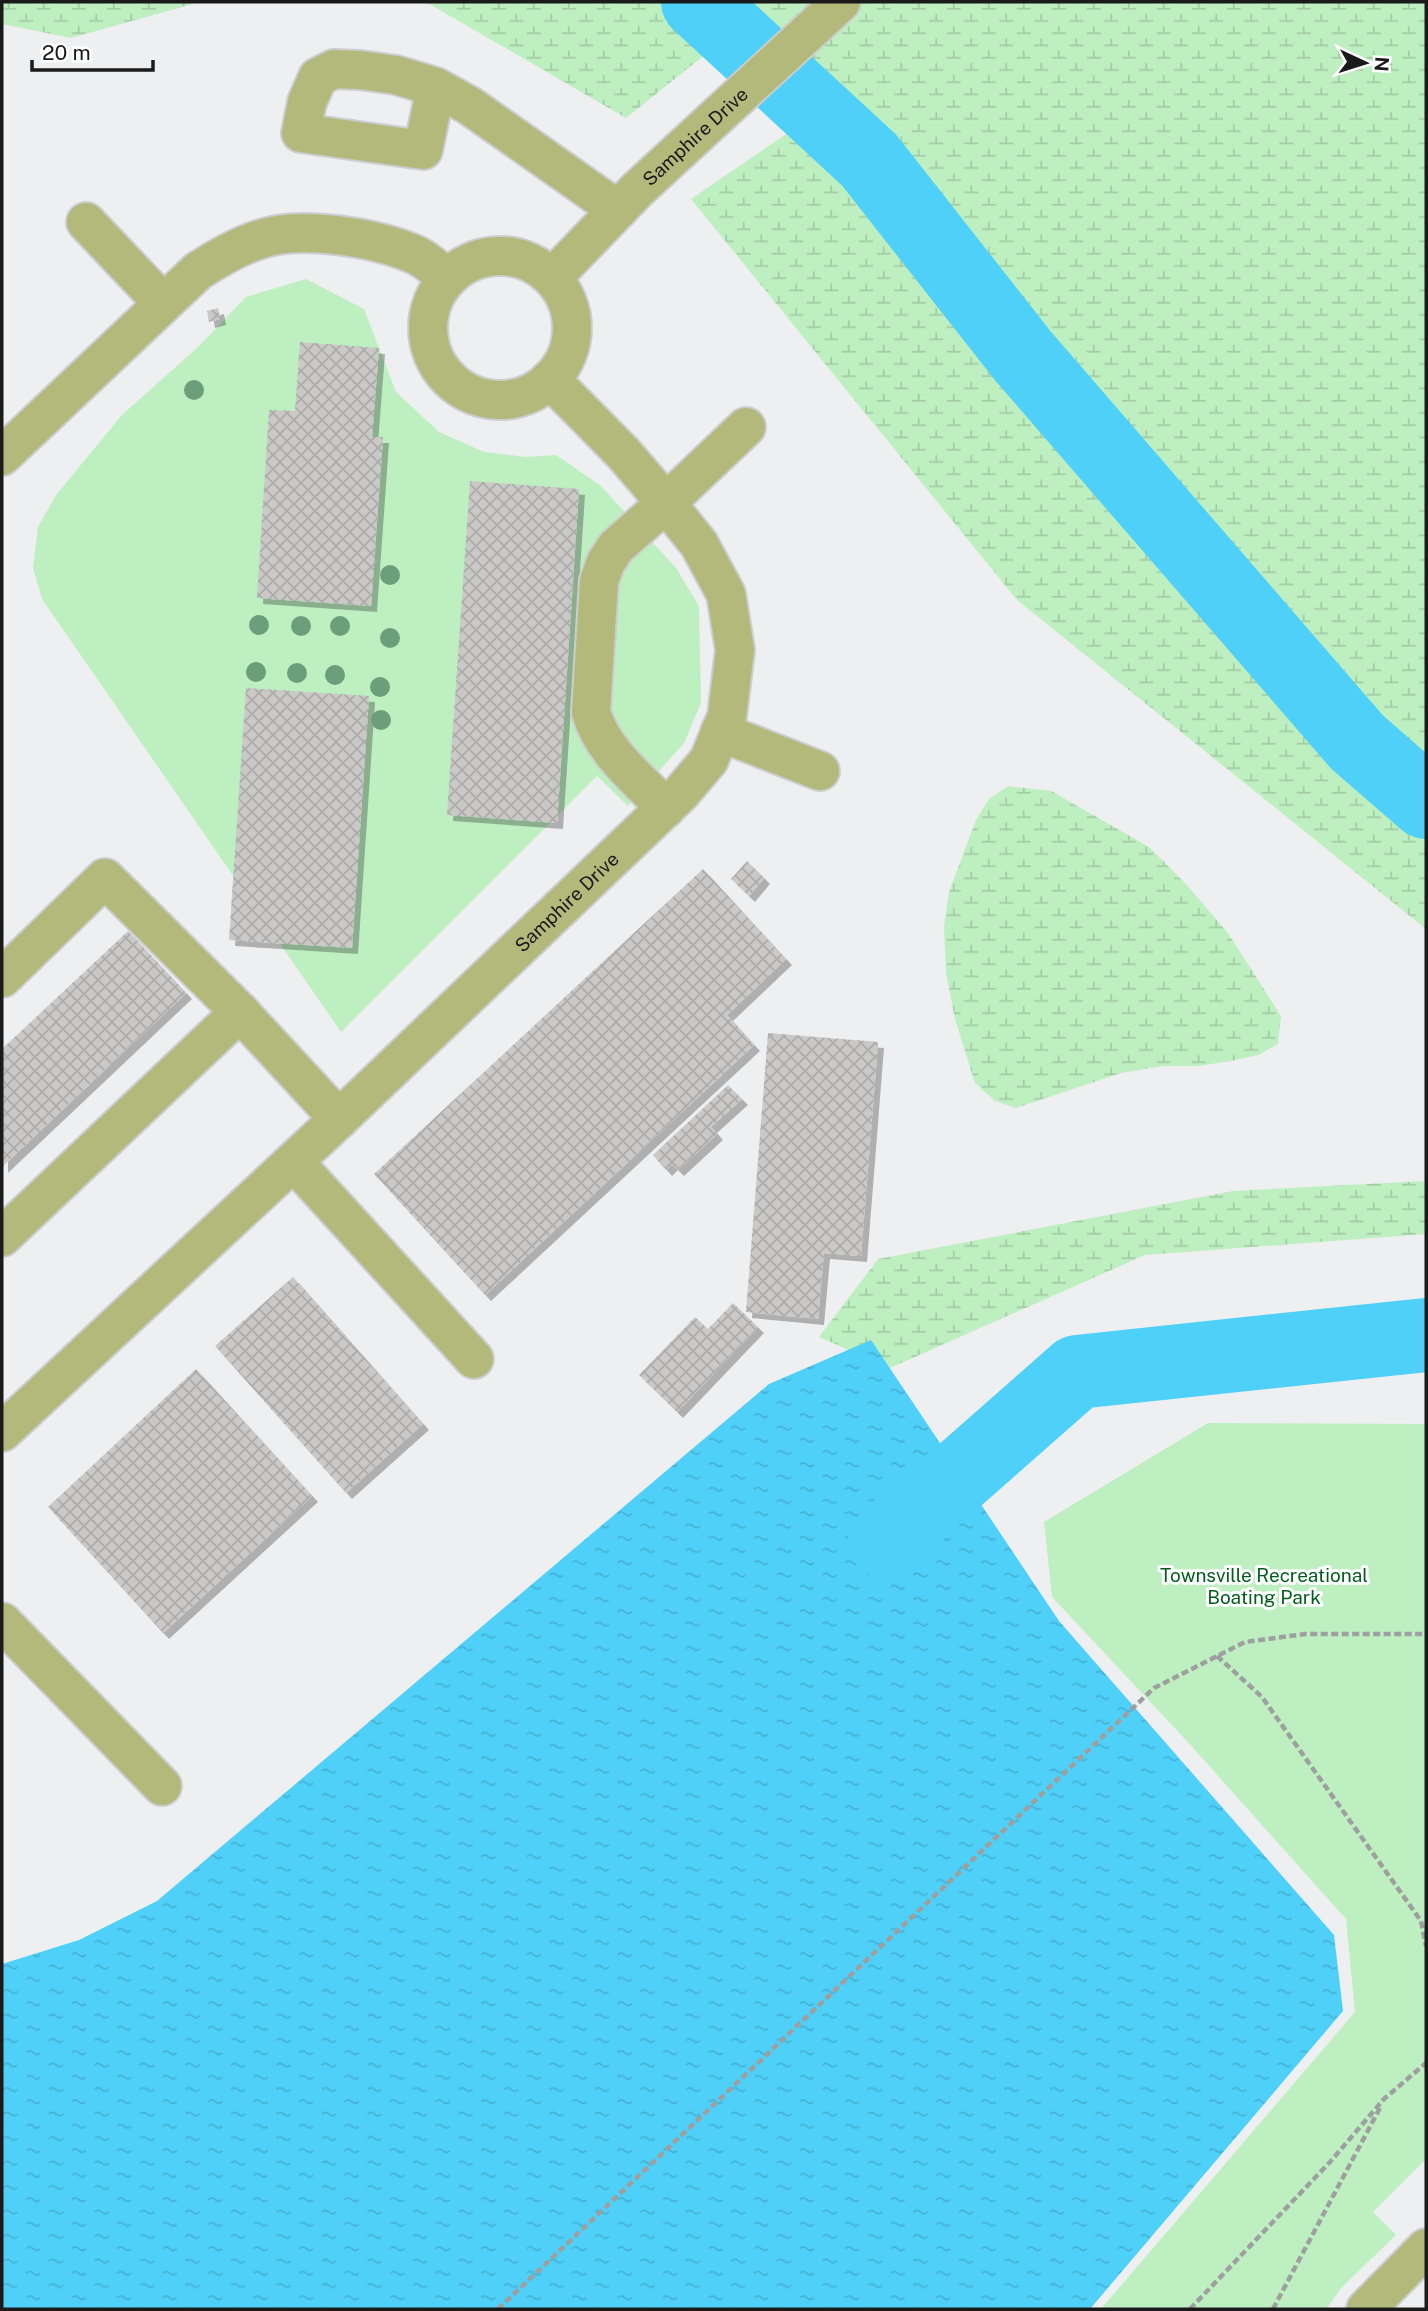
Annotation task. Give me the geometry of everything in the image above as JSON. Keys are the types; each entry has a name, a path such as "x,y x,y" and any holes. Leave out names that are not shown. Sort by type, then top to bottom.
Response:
{"street":[{"name":"Samphire Drive","path":"552,277 618,210 830,12"},
{"path":"436,87 470,106 618,210"},
{"path":"86,222 163,303"},
{"path":"2,456 198,271 228,252 263,238 300,233 347,235 417,256 447,278"},
{"path":"512,255 533,262 552,277 566,297 572,321 571,346 560,368 544,386 522,397 498,401 474,396 453,383 437,366 429,343 428,320 434,297 447,278 465,263 488,256 512,255"},
{"name":"Samphire Drive","path":"2,1432 294,1162 666,808 709,760 727,716 735,650 726,594 699,544 666,503 624,454 550,379"},
{"path":"666,808 605,743 595,727 591,712 599,581 606,562 616,547 746,427"},
{"path":"720,732 820,771"},
{"path":"2,978 105,878 240,1012 339,1119"},
{"path":"2,1237 240,1012"},
{"path":"294,1162 474,1359"},
{"path":"2,1622 162,1786"},
{"path":"1366,2309 1426,2248"}],"path":[{"path":"498,2309 1154,1688 1245,1642 1286,1635 1426,1634"},
{"path":"1217,1656 1262,1697 1421,1921 1426,1946"},
{"path":"1190,2309 1330,2162 1384,2099 1426,2063"},
{"path":"1273,2309 1384,2099"}],"green space":[{"path":"2,2 200,2 71,38 2,24"},
{"path":"426,2 1426,2 1426,929 1017,600 691,199 792,130 712,49 626,118"},
{"path":"306,279 364,309 396,392 439,432 484,452 526,457 556,455 600,485 676,568 699,606 701,703 684,743 628,806 597,776 341,1032 42,599 33,568 38,527 56,495 122,415 199,346 246,297"},
{"path":"1008,786 1051,791 1149,847 1185,883 1228,933 1281,1016 1278,1044 1258,1055 1231,1061 1198,1066 1163,1066 1121,1073 1016,1108 995,1101 975,1083 955,1019 946,973 944,926 949,892 976,820 989,799"},
{"path":"1426,1181 1426,1234 1145,1255 890,1368 819,1337 878,1259 1233,1191"},
{"name":"Townsville Recreational Boating Park","path":"1208,1423 1426,1424 1426,2159 1373,2212 1396,2235 1342,2287 1326,2309 1101,2309 1355,2012 1346,1919 1186,1740 1052,1597 1044,1522"}],"water":[{"path":"871,1340 1059,1621 1334,1935 1343,2011 1090,2309 2,2309 2,1964 79,1940 157,1901 769,1384"}],"building":[{"path":"218,308 220,319 209,322 207,311"},
{"path":"300,342 379,348 372,437 383,437 371,606 257,598 269,410 295,411"},
{"path":"470,481 579,489 557,823 447,815"},
{"path":"246,688 369,696 352,948 229,940"},
{"path":"747,861 764,878 749,896 731,879"},
{"path":"703,869 786,959 727,1015 754,1045 485,1295 374,1174"},
{"path":"128,931 186,993 2,1167 2,1049"},
{"path":"768,1033 878,1042 861,1256 824,1253 818,1319 746,1312"},
{"path":"728,1085 742,1099 711,1127 717,1134 678,1170 672,1164 666,1170 653,1155"},
{"path":"293,1277 423,1424 346,1493 215,1346"},
{"path":"733,1303 758,1327 677,1412 639,1375 695,1317 708,1329"},
{"path":"196,1369 312,1496 163,1633 48,1507"}],"waterway":[{"path":"698,2 869,160 1023,356 1357,742 1426,802"},
{"path":"885,1541 1077,1372 1426,1335"}]}
